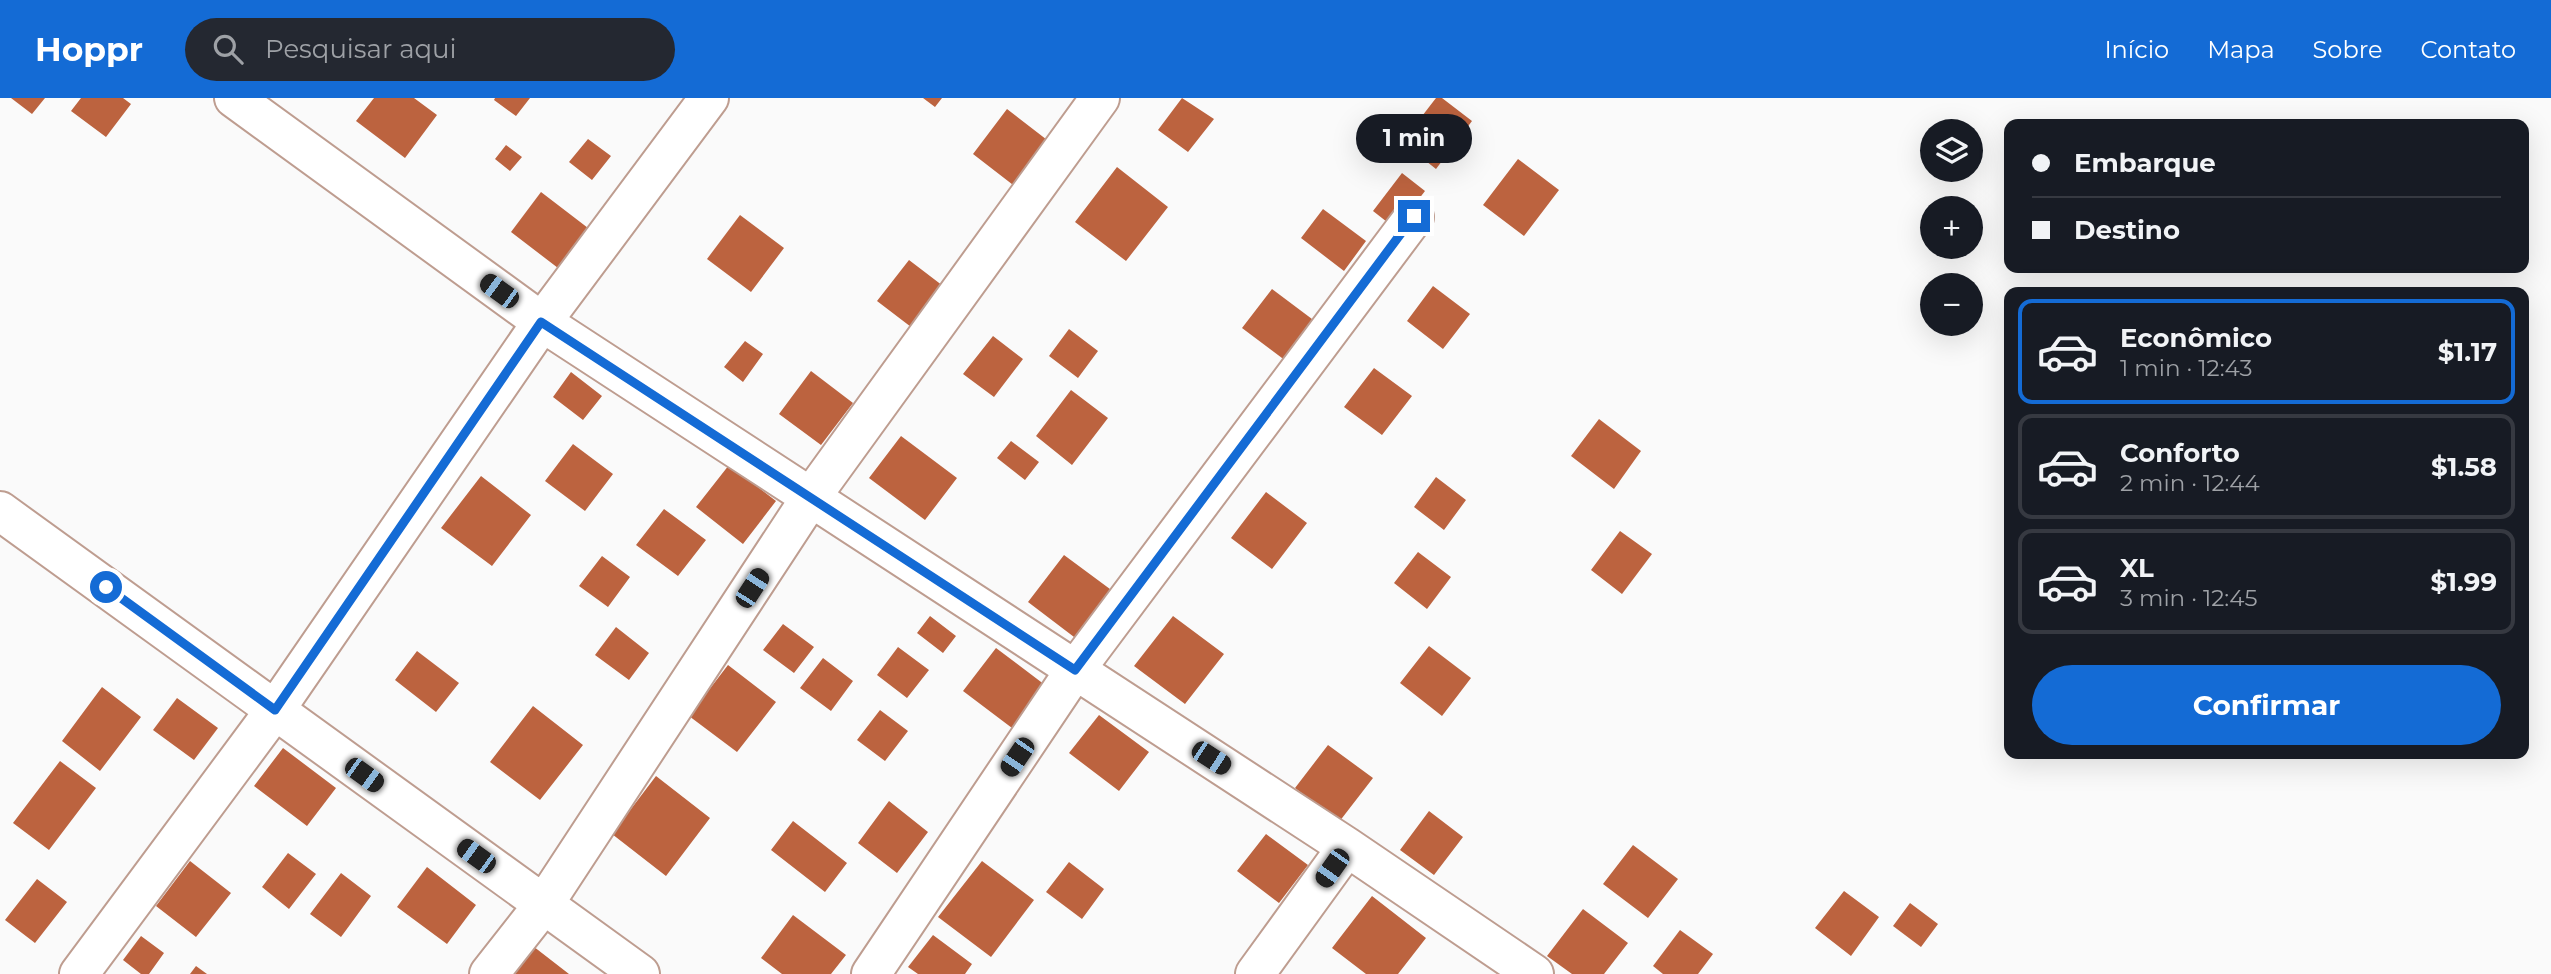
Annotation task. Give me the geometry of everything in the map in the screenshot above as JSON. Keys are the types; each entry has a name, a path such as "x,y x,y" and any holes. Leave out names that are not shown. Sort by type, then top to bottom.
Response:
{"street":[{"path":"234,98 275,110 541,322 1347,847 1534,974"},
{"path":"79,974 275,710 541,322 709,98"},
{"path":"489,974 544,905 811,497 1100,98"},
{"path":"871,974 1075,670 1414,216"},
{"path":"0,511 640,974"},
{"path":"1255,974 1347,847"}],"building":[{"path":"11,98 45,98 32,114"},
{"path":"81,98 123,98 131,104 106,137 71,111"},
{"path":"374,98 414,98 437,115 405,158 356,121"},
{"path":"530,98 516,116 494,100"},
{"path":"923,98 942,98 935,107"},
{"path":"1182,98 1214,119 1188,152 1158,130"},
{"path":"1436,98 1442,98 1472,121 1436,169 1402,142"},
{"path":"1007,109 1051,143 1017,188 973,154"},
{"path":"588,139 611,156 592,180 569,162"},
{"path":"506,145 522,157 510,171 495,159"},
{"path":"1518,159 1559,190 1524,236 1483,205"},
{"path":"1117,167 1168,207 1126,261 1075,222"},
{"path":"1402,173 1425,191 1396,229 1373,211"},
{"path":"541,192 588,228 558,268 511,232"},
{"path":"1323,209 1366,241 1344,271 1301,238"},
{"path":"740,215 784,248 751,292 707,259"},
{"path":"909,260 947,289 915,330 877,301"},
{"path":"1433,286 1470,314 1443,349 1407,321"},
{"path":"1272,289 1316,322 1286,361 1242,328"},
{"path":"1069,329 1098,351 1078,378 1049,356"},
{"path":"993,336 1023,359 994,397 963,374"},
{"path":"745,341 763,354 743,382 724,367"},
{"path":"1374,368 1412,396 1382,435 1344,407"},
{"path":"811,371 853,403 821,445 779,414"},
{"path":"571,372 602,396 583,420 553,397"},
{"path":"1071,390 1108,418 1072,465 1036,436"},
{"path":"1599,419 1641,451 1614,489 1571,456"},
{"path":"901,436 957,478 925,520 869,478"},
{"path":"1011,441 1039,462 1025,480 997,458"},
{"path":"573,444 613,474 585,511 545,481"},
{"path":"729,465 776,501 743,544 696,507"},
{"path":"481,476 531,515 492,566 441,528"},
{"path":"1436,477 1466,500 1444,530 1414,507"},
{"path":"1266,492 1307,523 1272,569 1231,538"},
{"path":"664,509 706,540 678,576 636,545"},
{"path":"1620,531 1652,554 1622,594 1591,570"},
{"path":"1418,552 1451,577 1427,609 1394,583"},
{"path":"1064,555 1114,592 1078,640 1028,602"},
{"path":"602,556 630,577 608,607 579,586"},
{"path":"930,616 956,636 943,653 917,633"},
{"path":"1173,616 1224,654 1185,704 1134,666"},
{"path":"783,624 814,647 794,673 763,650"},
{"path":"616,627 649,653 629,680 595,655"},
{"path":"1429,646 1471,678 1442,716 1400,683"},
{"path":"898,647 929,670 907,698 877,675"},
{"path":"996,648 1045,685 1012,728 963,691"},
{"path":"417,651 459,683 436,712 395,680"},
{"path":"823,658 853,681 831,711 800,688"},
{"path":"728,665 776,702 737,752 689,716"},
{"path":"102,687 141,717 100,771 62,741"},
{"path":"177,698 218,728 194,760 153,730"},
{"path":"533,706 583,745 540,800 490,762"},
{"path":"880,710 908,731 885,761 857,740"},
{"path":"1099,715 1149,752 1119,791 1069,753"},
{"path":"1328,745 1373,778 1339,822 1295,788"},
{"path":"283,748 336,788 307,826 254,786"},
{"path":"60,761 96,788 49,850 13,823"},
{"path":"656,776 710,818 666,876 612,834"},
{"path":"889,801 928,832 897,873 858,843"},
{"path":"1429,811 1463,837 1434,875 1400,850"},
{"path":"793,821 847,863 825,892 771,850"},
{"path":"1266,834 1308,865 1279,903 1237,871"},
{"path":"1633,845 1678,879 1648,918 1603,884"},
{"path":"288,853 316,874 289,909 262,887"},
{"path":"190,861 231,893 196,937 156,906"},
{"path":"982,861 1034,900 991,957 938,917"},
{"path":"1069,862 1104,889 1082,919 1046,892"},
{"path":"427,867 476,905 447,944 397,907"},
{"path":"341,873 371,896 341,937 310,914"},
{"path":"37,879 67,902 35,943 5,920"},
{"path":"1844,891 1879,917 1851,956 1815,928"},
{"path":"1372,896 1426,938 1398,974 1366,974 1332,948"},
{"path":"1910,903 1938,924 1921,947 1893,926"},
{"path":"1583,909 1628,943 1604,974 1572,974 1547,956"},
{"path":"793,915 846,955 831,974 782,974 761,958"},
{"path":"1680,930 1713,954 1698,974 1663,974 1653,966"},
{"path":"933,935 972,964 965,974 918,974 908,967"},
{"path":"141,936 164,953 149,974 141,974 123,960"},
{"path":"529,943 569,974 505,974"},
{"path":"196,966 207,974 190,974"}],"route":[{"path":"106,587 275,710 541,322 1075,670 1414,216"}]}
